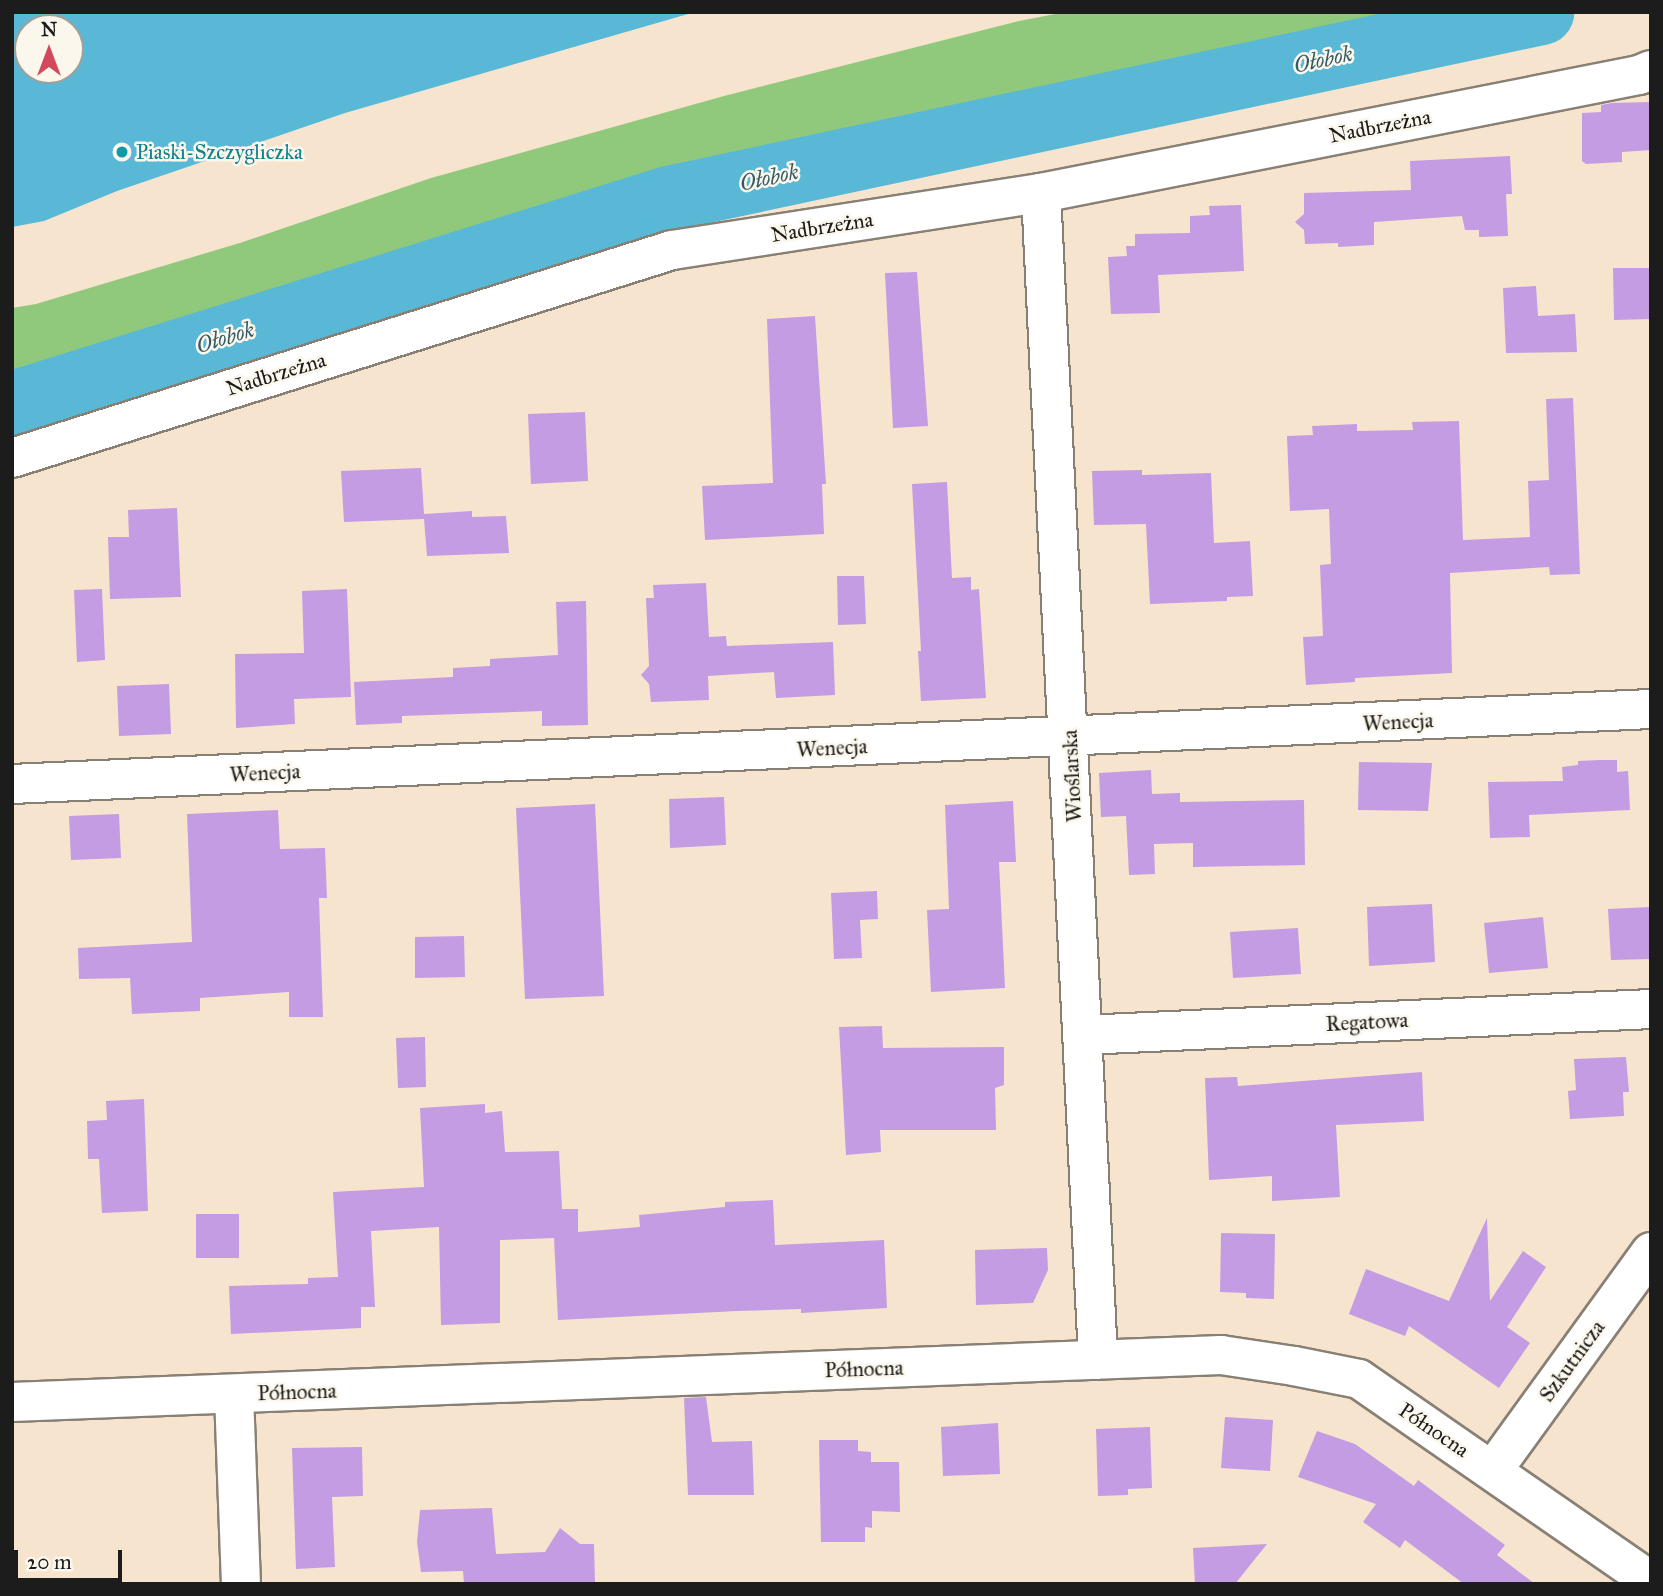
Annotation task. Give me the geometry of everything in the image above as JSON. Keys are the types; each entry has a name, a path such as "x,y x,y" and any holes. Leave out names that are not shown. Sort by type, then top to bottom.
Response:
{"street":[{"name":"Nadbrzeżna","path":"12,458 672,250 1041,193 1625,78 1651,70"},
{"name":"Wioślarska","path":"1041,193 1070,738 1098,1360"},
{"name":"Wenecja","path":"12,784 1070,738 1651,709"},
{"name":"Regatowa","path":"1083,1035 1651,1009"},
{"name":"Szkutnicza","path":"1493,1470 1651,1252"},
{"name":"Północna","path":"12,1402 1221,1355 1359,1379 1651,1581"},
{"path":"234,1394 241,1584"}],"green space":[{"path":"1066,12 1409,12 1051,91 790,141 655,175 221,323 12,385 12,308 36,304 243,242 431,178 724,96 1019,21"}],"water":[{"name":"Piaski-Szczygliczka","path":"12,12 695,12 345,113 117,191 44,221 12,227"}],"building":[{"path":"1651,102 1651,150 1622,152 1622,162 1586,164 1582,161 1582,113 1601,112 1601,105 1612,103"},
{"path":"1510,156 1512,194 1506,194 1508,236 1479,237 1479,230 1465,230 1462,216 1374,222 1374,245 1338,247 1338,243 1305,244 1304,230 1295,222 1304,214 1304,193 1411,190 1410,161"},
{"path":"1241,205 1244,271 1158,275 1160,313 1111,314 1108,257 1127,256 1126,246 1135,246 1135,234 1190,233 1190,216 1210,215 1209,206"},
{"path":"1613,268 1651,268 1651,319 1614,320"},
{"path":"917,272 928,426 893,428 885,273"},
{"path":"1536,286 1538,316 1575,314 1577,352 1506,353 1503,288"},
{"path":"815,316 826,484 822,484 824,534 705,540 702,486 773,483 767,319"},
{"path":"1573,398 1580,574 1550,575 1549,567 1450,573 1452,673 1355,678 1355,682 1306,685 1303,637 1323,636 1320,565 1331,564 1329,509 1290,511 1287,436 1313,435 1312,426 1357,424 1357,431 1413,430 1412,422 1459,421 1463,540 1530,537 1528,481 1549,480 1546,399"},
{"path":"585,412 588,481 531,484 528,414"},
{"path":"421,468 424,514 472,511 472,517 506,516 509,553 427,556 424,519 344,522 341,471"},
{"path":"1142,470 1142,475 1211,473 1214,543 1250,541 1253,596 1227,597 1227,601 1150,604 1146,524 1094,525 1092,471"},
{"path":"947,482 952,578 971,577 971,590 979,589 986,698 921,701 912,484"},
{"path":"177,508 181,597 110,599 108,537 129,537 128,510"},
{"path":"837,576 864,576 866,624 838,625"},
{"path":"706,583 709,637 726,636 727,646 833,642 835,695 776,698 774,672 708,676 709,700 651,702 649,684 641,675 649,666 646,598 654,598 653,585"},
{"path":"102,589 105,660 77,662 74,590"},
{"path":"347,589 351,697 294,699 295,724 236,728 235,654 304,653 302,591"},
{"path":"586,601 588,725 542,726 542,711 402,716 402,723 356,725 354,682 453,677 453,668 490,666 490,659 558,655 556,602"},
{"path":"169,684 171,734 119,736 117,686"},
{"path":"1617,760 1617,772 1628,771 1630,810 1529,815 1530,837 1490,838 1488,782 1563,781 1562,767 1578,765 1578,761"},
{"path":"1359,762 1432,763 1428,811 1358,810"},
{"path":"1151,770 1152,794 1180,793 1180,802 1304,800 1305,865 1193,867 1193,843 1154,844 1155,874 1129,875 1126,816 1101,817 1099,773"},
{"path":"724,797 726,845 670,848 669,799"},
{"path":"1013,801 1016,862 999,862 1005,988 931,992 927,910 949,909 945,805"},
{"path":"595,804 604,996 525,999 516,808"},
{"path":"278,810 280,849 325,848 327,898 319,898 323,1017 289,1017 289,992 200,998 200,1011 132,1014 130,978 79,979 78,948 192,942 187,814"},
{"path":"119,814 121,858 71,860 69,816"},
{"path":"877,891 878,919 860,920 862,958 834,959 831,893"},
{"path":"1432,904 1435,962 1369,966 1367,907"},
{"path":"1651,907 1651,959 1611,960 1608,909"},
{"path":"1543,917 1548,968 1489,973 1484,923"},
{"path":"1298,928 1301,974 1233,978 1230,932"},
{"path":"464,936 465,977 415,978 415,937"},
{"path":"882,1026 883,1048 1004,1047 1004,1085 995,1088 996,1130 880,1130 881,1152 846,1155 839,1027"},
{"path":"425,1037 426,1087 398,1088 396,1038"},
{"path":"1626,1057 1629,1092 1623,1092 1624,1116 1570,1119 1568,1091 1576,1090 1574,1059"},
{"path":"1422,1072 1424,1121 1336,1125 1340,1197 1272,1201 1272,1176 1209,1180 1205,1078 1237,1077 1238,1086"},
{"path":"144,1099 148,1211 102,1213 99,1159 88,1159 87,1121 107,1120 106,1101"},
{"path":"485,1104 485,1113 502,1111 505,1152 559,1151 562,1209 578,1209 578,1232 640,1227 639,1215 725,1207 725,1202 773,1200 775,1245 884,1240 887,1308 801,1313 801,1309 737,1311 558,1320 554,1238 500,1240 500,1323 441,1325 439,1227 371,1231 375,1307 361,1307 361,1328 231,1334 229,1286 308,1284 308,1278 338,1277 333,1192 424,1187 420,1108"},
{"path":"196,1214 239,1214 239,1258 196,1258"},
{"path":"1487,1218 1490,1301 1523,1251 1546,1267 1507,1327 1530,1343 1499,1388 1409,1326 1405,1336 1349,1314 1366,1269 1449,1301"},
{"path":"1221,1233 1275,1234 1274,1299 1246,1298 1246,1293 1220,1292"},
{"path":"1047,1248 1048,1270 1033,1303 976,1305 975,1250"},
{"path":"706,1397 712,1442 752,1441 754,1495 688,1495 684,1398"},
{"path":"1225,1417 1273,1420 1270,1471 1221,1468"},
{"path":"998,1423 1000,1474 943,1476 941,1427"},
{"path":"1150,1427 1152,1488 1128,1489 1128,1495 1098,1496 1096,1429"},
{"path":"1317,1431 1355,1444 1414,1486 1418,1480 1505,1545 1497,1555 1535,1584 1464,1584 1405,1540 1400,1548 1363,1522 1376,1504 1298,1477"},
{"path":"819,1440 858,1440 858,1451 871,1452 871,1462 899,1462 900,1512 872,1511 872,1528 865,1527 865,1542 821,1542"},
{"path":"362,1447 363,1496 332,1497 335,1567 296,1569 292,1448"},
{"path":"492,1508 496,1554 545,1552 560,1528 580,1544 594,1544 595,1584 464,1584 463,1571 421,1572 417,1542 420,1510"},
{"path":"1267,1544 1235,1584 1195,1584 1193,1548"}],"waterway":[{"name":"Ołobok","path":"12,403 668,198 1541,12"}],"place":[{"name":"Piaski-Szczygliczka","path":"122,152"}]}
